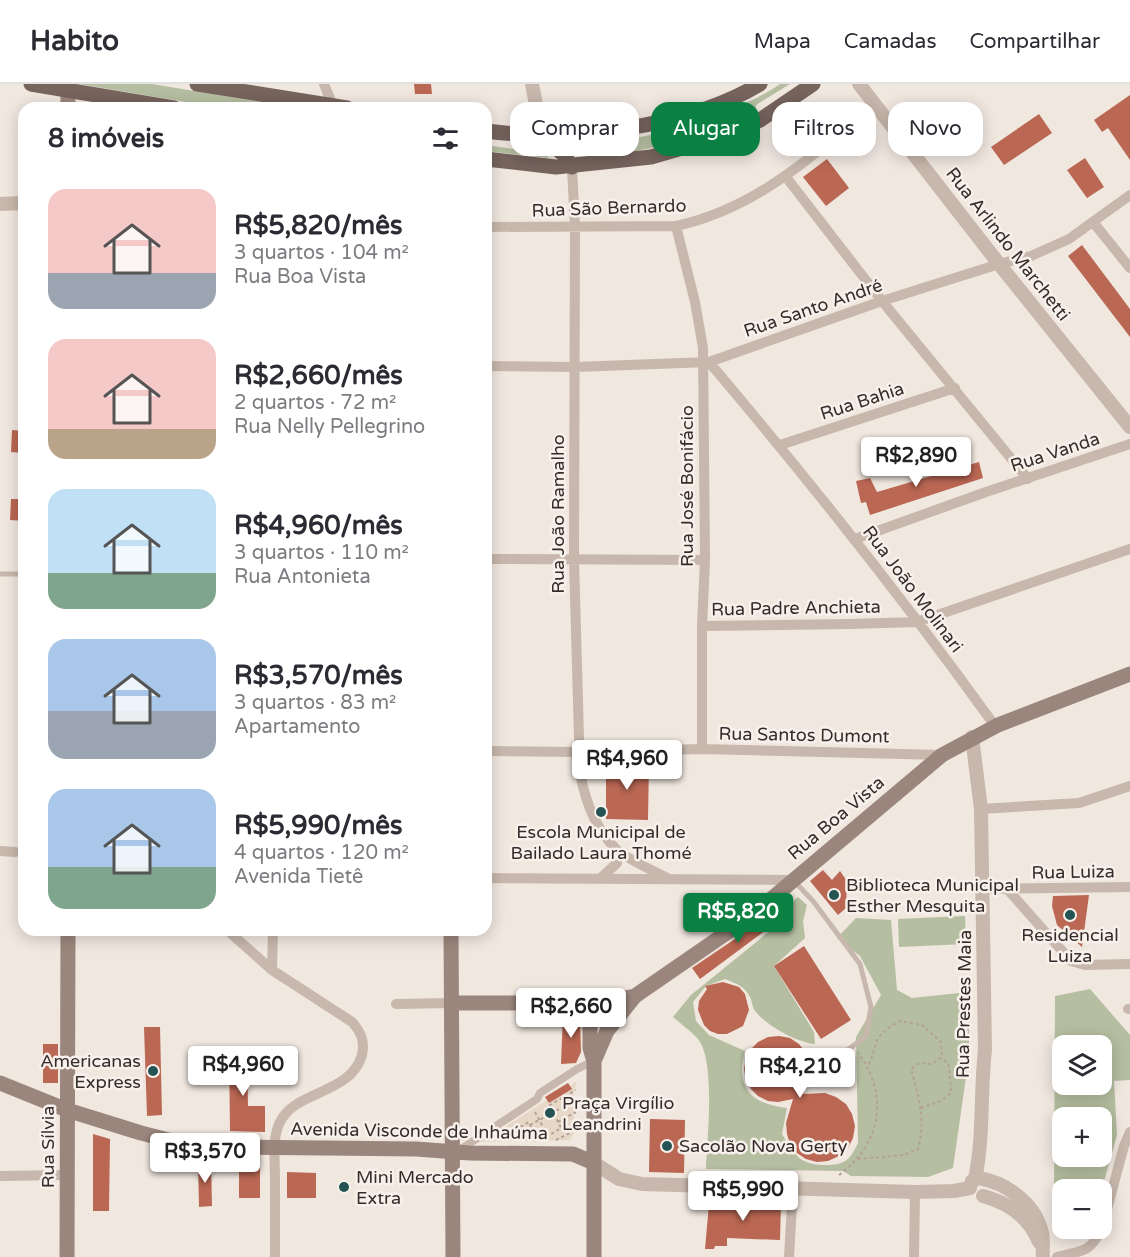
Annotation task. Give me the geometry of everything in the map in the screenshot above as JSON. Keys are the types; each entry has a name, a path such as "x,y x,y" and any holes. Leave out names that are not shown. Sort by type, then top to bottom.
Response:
{"main road":[{"path":"31,84 67,86 145,102"},
{"path":"197,84 309,102"},
{"path":"639,125 712,107 760,84"},
{"path":"492,160 531,165 572,166 651,157 734,133 760,120 813,84"},
{"path":"67,86 68,102"},
{"path":"492,132 510,133"},
{"path":"564,156 572,166"},
{"name":"Rua Boa Vista","path":"594,1061 607,1031 635,996 751,916 942,754 995,726 1130,672"},
{"name":"Rua Sílvia","path":"67,1257 68,936"},
{"path":"451,936 455,1150 453,1257"},
{"path":"452,1003 590,1003 635,996"},
{"path":"590,1003 590,1048 594,1061 594,1257"},
{"name":"Avenida Visconde de Inhaúma","path":"0,1083 67,1110 184,1144 573,1154 594,1163"}],"street":[{"path":"324,84 337,102"},
{"path":"532,84 535,102"},
{"name":"Rua Arlindo Marchetti","path":"858,84 874,102"},
{"name":"Rua Arlindo Marchetti","path":"876,104 999,264 1130,426"},
{"name":"Rua São Bernardo","path":"492,227 676,226 717,215 741,204 786,177 812,156"},
{"name":"Rua João Ramalho","path":"572,166 575,228 574,560 578,752 583,792 599,826 618,851 667,878"},
{"path":"786,177 882,301 1028,479"},
{"name":"Rua Santo André","path":"492,366 575,367 706,363 882,301 1031,256 1055,246 1130,195"},
{"path":"0,204 18,203"},
{"path":"1093,222 1130,268"},
{"name":"Rua José Bonifácio","path":"676,226 695,302 706,363 702,749"},
{"name":"Rua João Molinari","path":"706,363 780,446 855,539 995,726"},
{"name":"Rua Bahia","path":"780,446 955,388"},
{"name":"Rua Vanda","path":"855,539 1130,444"},
{"name":"Rua Padre Anchieta","path":"702,626 917,622 1130,549"},
{"path":"492,559 705,560"},
{"name":"Rua Prestes Maia","path":"972,737 981,809 985,1050 976,1187"},
{"name":"Rua Santos Dumont","path":"492,751 702,749 942,754"},
{"path":"981,809 1079,803 1130,786"},
{"path":"0,851 15,852"},
{"path":"601,878 617,863 618,851"},
{"path":"492,878 793,880"},
{"name":"Rua Luiza","path":"982,889 1130,887"},
{"path":"1008,890 1071,961 1085,965 1130,964"},
{"path":"234,936 272,970 352,1022 359,1030 363,1040 359,1065 352,1075 294,1108 280,1121 274,1148 275,1257"},
{"path":"272,970 273,936"},
{"path":"396,1004 452,1003"},
{"path":"455,1150 537,1099 540,1093 577,1068 594,1061"},
{"path":"1058,1257 1084,1250 1091,1246 1097,1238 1102,1228 1124,1146 1130,1132"},
{"path":"594,1163 619,1179 642,1184 915,1192 976,1187 1005,1203 1022,1216 1032,1228 1042,1253"},
{"path":"0,1176 67,1175"},
{"path":"789,1257 793,1188"},
{"path":"914,1257 915,1192"}],"lane":[{"path":"0,574 18,574"},
{"path":"793,880 813,900 860,964 871,1007 866,1036 845,1052"}],"path":[{"path":"867,1068 873,1057 876,1038 882,1031 900,1021 922,1025 941,1042 942,1057 949,1066 951,1093 942,1101 921,1108"},
{"path":"839,1175 858,1159 866,1147 878,1106 877,1092 867,1068 853,1046"},
{"path":"858,1159 904,1155 918,1149 923,1132 921,1108 911,1069 919,1063 932,1064 942,1057"},
{"path":"532,1136 537,1142 561,1128 550,1105 576,1089"},
{"path":"530,1125 576,1100"},
{"path":"558,1122 576,1112"},
{"path":"540,1120 548,1136"},
{"path":"505,1136 529,1122 530,1125"},
{"path":"567,1135 576,1122"},
{"path":"509,1142 532,1129 530,1125"},
{"path":"517,1144 544,1129"}],"green space":[{"path":"79,84 152,84 261,102 186,102"},
{"path":"780,84 790,84 760,103 746,102"},
{"path":"651,134 651,148 639,150 639,137"},
{"path":"492,146 510,148 510,154 492,152"},
{"path":"798,897 807,905 803,921 805,938 774,966 814,1032 815,1044 792,1037 767,1023 755,1011 746,991 725,979 706,986 693,1002 696,1021 709,1035 745,1051 742,1064 744,1084 755,1098 764,1103 787,1108 782,1134 799,1158 817,1165 842,1163 852,1154 858,1143 856,1037 881,995 860,956 837,938 856,918 891,920 897,990 912,998 969,992 969,1056 953,1168 928,1177 851,1176 843,1171 706,1169 709,1082 704,1050 698,1039 673,1017 691,995 787,917 791,903"},
{"path":"965,916 966,944 899,947 898,919"},
{"path":"1090,989 1130,1035 1130,1080 1114,1081 1117,1135 1112,1153 1112,1107 1054,1107 1055,1095 1112,1095 1112,1035 1055,1035 1055,996"},
{"path":"1054,1167 1108,1167 1105,1179 1054,1179"}],"shaded area":[{"name":"Praça Virgílio Leandrini","path":"577,1081 574,1091 576,1130 570,1140 478,1142 478,1139 494,1134 547,1100 549,1103 571,1089 570,1086"}],"building":[{"path":"414,84 431,84 432,94 415,94"},
{"path":"1130,95 1130,160 1108,128 1102,132 1094,120"},
{"path":"1039,114 1052,133 1004,165 991,147"},
{"path":"1085,158 1104,187 1087,198 1067,170"},
{"path":"827,159 849,188 826,206 803,177"},
{"path":"1082,245 1130,309 1130,337 1068,256"},
{"path":"12,430 18,430 18,453 11,452"},
{"path":"979,462 983,478 870,515 866,502 861,503 856,481 870,478 877,492"},
{"path":"11,499 18,499 18,521 10,520"},
{"path":"606,762 649,762 648,820 606,819"},
{"name":"Biblioteca Municipal Esther Mesquita","path":"823,870 832,880 840,871 847,881 846,908 838,915 810,881"},
{"name":"Residencial Luiza","path":"1089,895 1082,947 1057,925 1052,906 1053,896"},
{"path":"778,906 785,916 700,979 692,968 757,924"},
{"path":"804,946 851,1020 821,1039 774,966"},
{"path":"723,982 739,987 745,994 749,1010 743,1026 727,1034 718,1034 710,1031 704,1025 698,1010 699,1001 707,989 705,986"},
{"path":"576,1013 580,1018 581,1052 576,1063 561,1064 563,1014"},
{"name":"Americanas Express","path":"144,1027 160,1027 162,1115 147,1116"},
{"path":"768,1037 790,1038 806,1053 810,1063 810,1075 803,1094 825,1093 836,1097 846,1104 852,1114 855,1126 848,1148 839,1156 828,1161 817,1162 806,1159 790,1144 786,1123 793,1099 768,1101 758,1096 746,1080 744,1069 751,1049"},
{"path":"43,1044 58,1044 58,1083 43,1083"},
{"path":"247,1049 248,1106 265,1106 265,1132 230,1131 229,1050"},
{"path":"568,1083 572,1089 549,1103 545,1097"},
{"name":"Sacolão Nova Gerty","path":"650,1119 685,1120 684,1173 649,1172"},
{"path":"93,1134 110,1139 109,1211 93,1211"},
{"path":"211,1160 212,1206 199,1207 198,1161"},
{"path":"239,1167 260,1167 260,1198 239,1198"},
{"path":"287,1172 316,1173 316,1198 287,1198"},
{"path":"726,1199 781,1203 780,1240 727,1238 727,1246 705,1249 709,1204 727,1205"}],"place":[{"name":"Escola Municipal de Bailado Laura Thomé","path":"601,812"},
{"name":"Biblioteca Municipal Esther Mesquita","path":"834,895"},
{"name":"Residencial Luiza","path":"1070,915"},
{"name":"Americanas Express","path":"153,1071"},
{"name":"Praça Virgílio Leandrini","path":"550,1113"},
{"name":"Sacolão Nova Gerty","path":"667,1146"},
{"name":"Mini Mercado Extra","path":"344,1187"}]}
